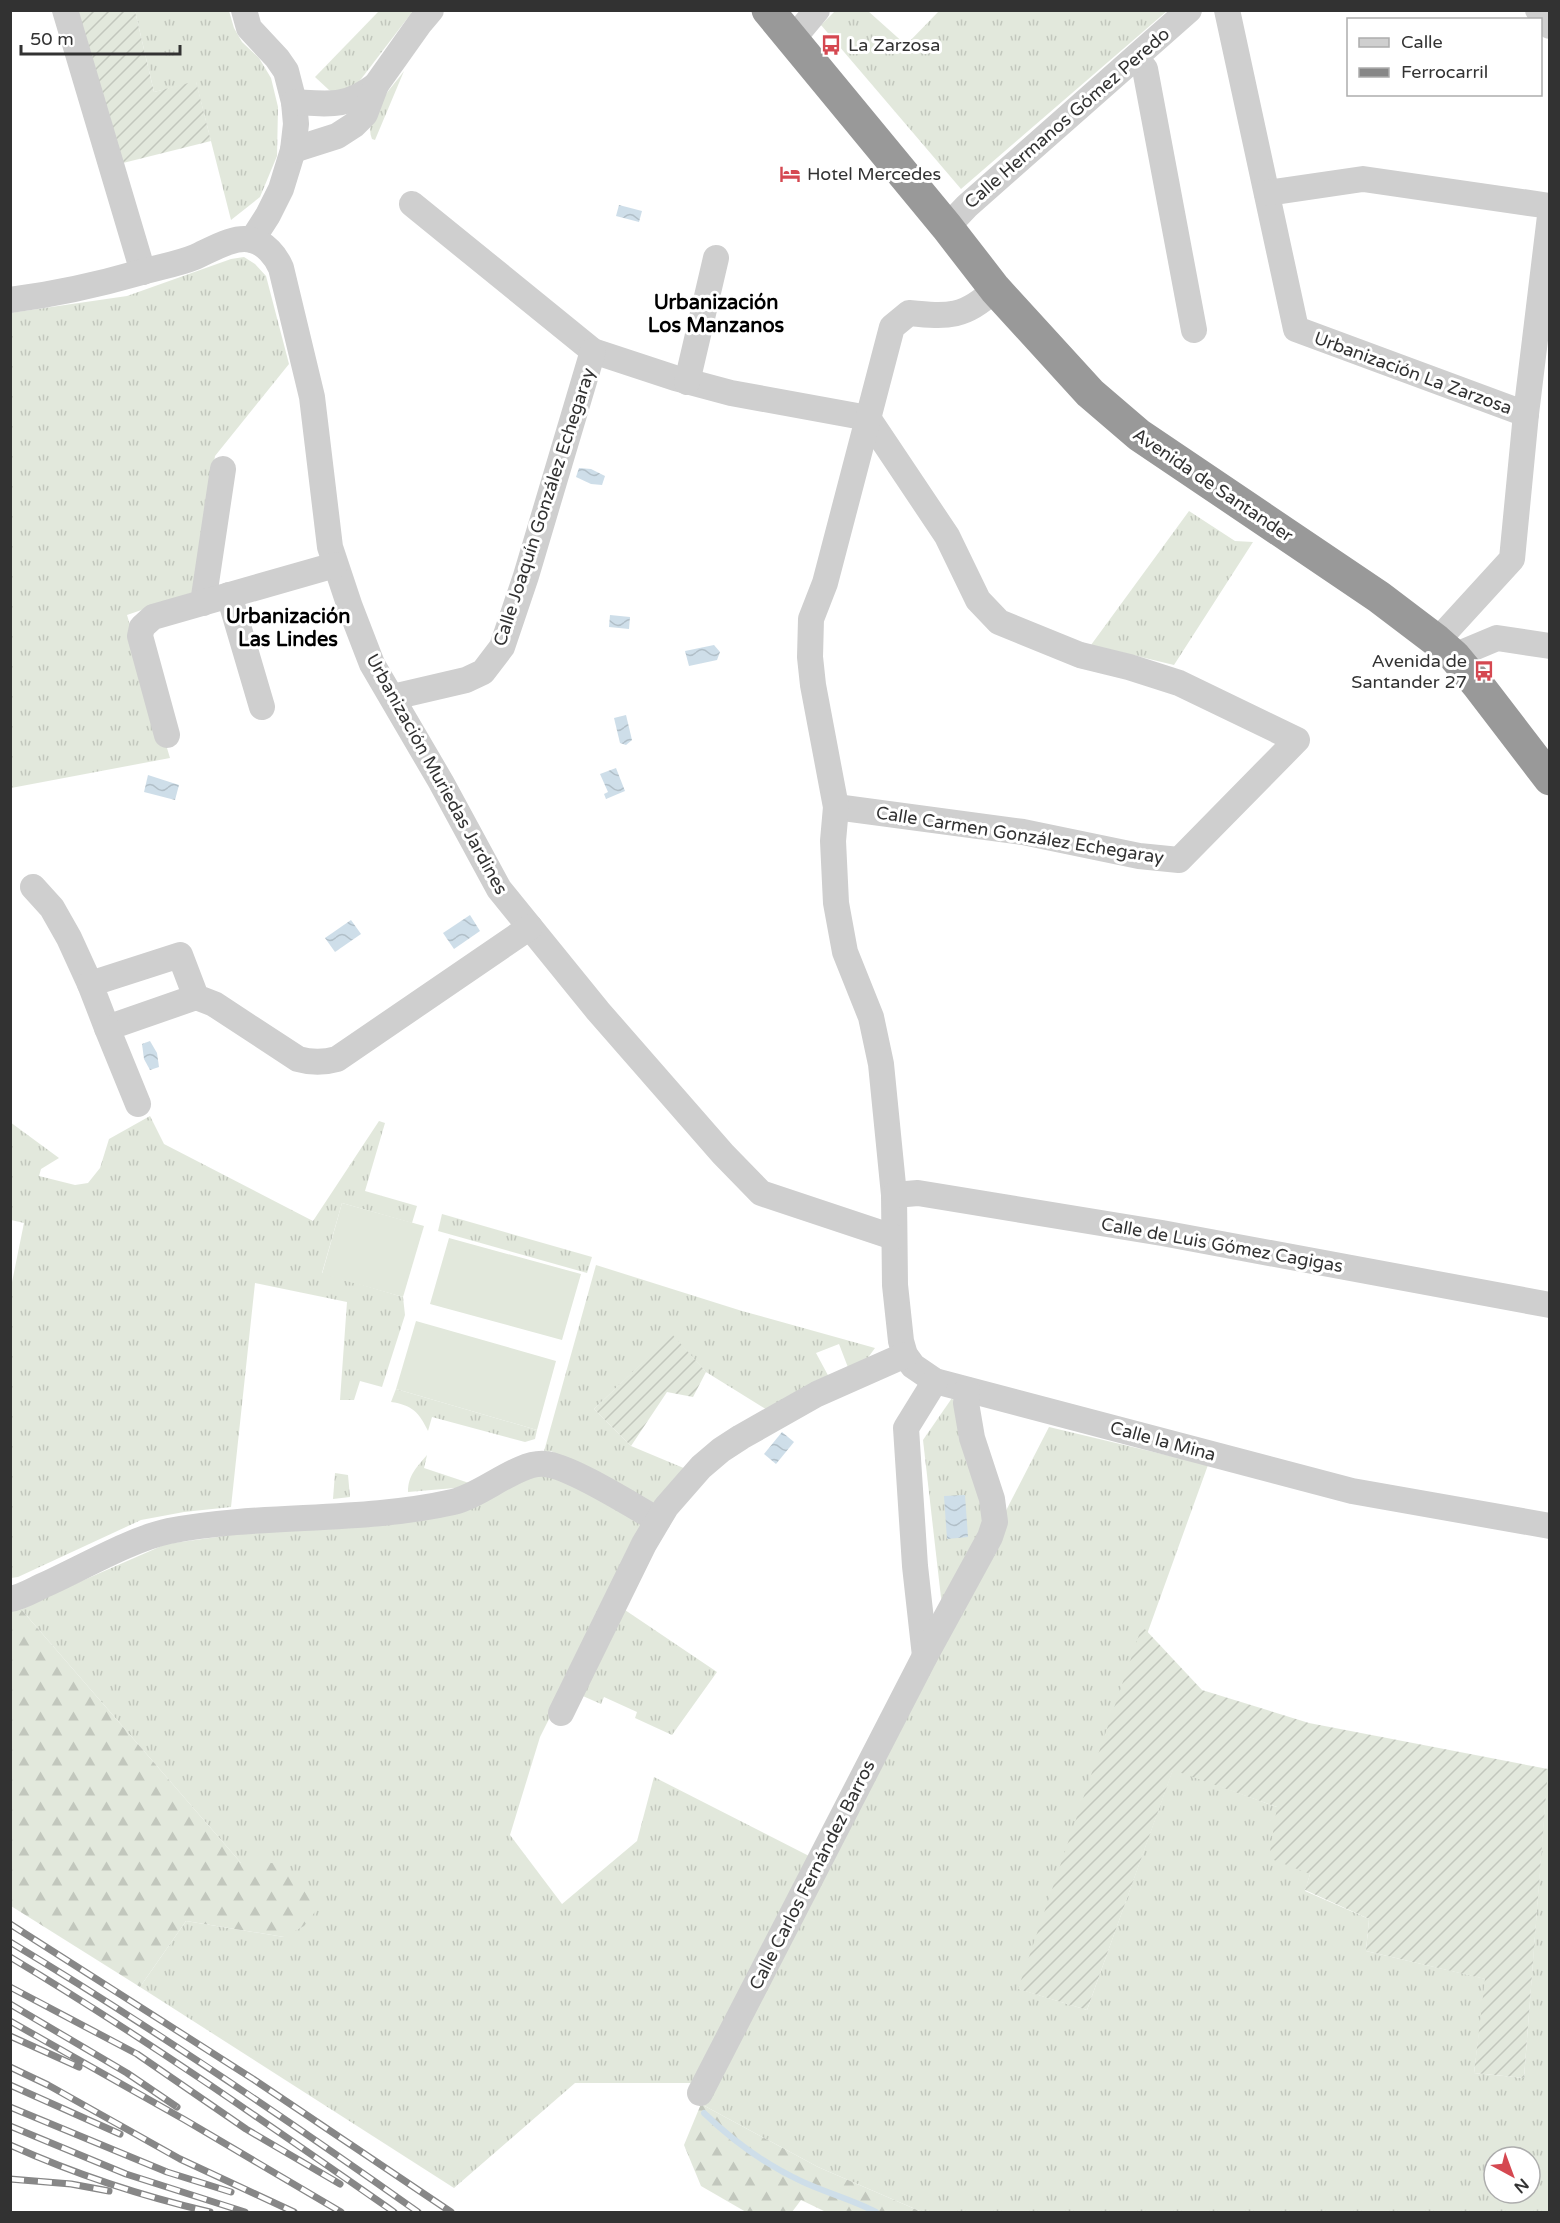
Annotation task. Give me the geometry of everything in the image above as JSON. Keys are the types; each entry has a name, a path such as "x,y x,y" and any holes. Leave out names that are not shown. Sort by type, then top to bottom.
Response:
{"highway":[{"name":"Avenida de Santander","path":"747,10 897,166"},
{"name":"Avenida de Santander","path":"768,10 947,227 995,289 1089,393 1138,435 1379,597 1445,648 1478,685 1550,779"}],"street":[{"path":"65,10 143,272"},
{"path":"10,300 64,293 187,260 234,240 252,240 281,189 293,150 296,124 294,102 286,71 249,28 244,10"},
{"path":"293,150 337,136 354,125 364,114 376,86 431,10"},
{"path":"792,40 817,10"},
{"name":"Calle Hermanos Gómez Peredo","path":"947,227 967,206 1189,10"},
{"name":"Urbanización La Zarzosa","path":"1227,10 1296,329 1526,414"},
{"path":"1538,10 1550,26"},
{"path":"1135,58 1145,69 1194,330"},
{"path":"294,102 329,104 346,102 376,86"},
{"path":"1267,193 1364,179 1550,206"},
{"name":"Calle Joaquín González Echegaray","path":"412,204 593,351 687,382 731,393 868,418"},
{"name":"Urbanización La Zarzosa","path":"1445,648 1512,559 1526,414 1550,216"},
{"name":"Urbanización Muriedas Jardines","path":"252,240 270,250 278,259 294,316 312,397 330,547 372,664 393,697 499,889 598,1011 723,1154 761,1193 893,1237"},
{"path":"687,382 716,258"},
{"path":"561,1713 644,1544 666,1507 694,1475 721,1450 817,1394 905,1355 901,1341 895,1285 894,1195 877,1040 871,1017 845,952 838,922 833,841 836,807 813,685 810,657 811,618 825,583 892,327 909,313 940,316 964,312 981,302 995,289"},
{"name":"Calle Joaquín González Echegaray","path":"393,697 466,680 483,672 502,647 593,351"},
{"name":"Calle Carmen González Echegaray","path":"836,807 1023,832 1139,856 1179,860 1297,740 1179,683 1080,655 999,622 978,600 947,536 868,418"},
{"path":"203,603 223,470"},
{"path":"167,735 140,636 142,627 153,617 335,565"},
{"path":"229,595 262,707"},
{"path":"1445,648 1497,638 1550,646"},
{"path":"33,887 52,908 69,938 138,1104"},
{"path":"107,1028 196,997 214,1004 298,1059 311,1063 325,1063 337,1059 530,927"},
{"path":"90,984 180,955 196,997"},
{"name":"Calle de Luis Gómez Cagigas","path":"894,1195 918,1194 1162,1233 1550,1305"},
{"name":"Calle la Mina","path":"905,1355 914,1366 935,1381 1352,1491 1550,1526"},
{"path":"925,1656 915,1566 906,1428 935,1381"},
{"name":"Calle Carlos Fernández Barros","path":"700,2093 925,1656 990,1537 995,1522 992,1499 972,1438 966,1403 967,1389"},
{"path":"10,1599 143,1540 168,1532 218,1525 419,1509 457,1501 476,1494 530,1465 544,1464 568,1471 658,1520"}],"green space":[{"path":"77,11 135,11 154,92 196,81 211,141 123,163"},
{"path":"135,11 229,11 234,28 242,42 259,58 271,78 278,107 277,156 260,197 231,220 196,82 154,92"},
{"path":"379,11 413,11 355,87 336,93 329,90 315,77"},
{"path":"835,11 868,11 906,45 939,11 1167,11 961,189 821,25"},
{"path":"404,71 375,140 372,139 371,121 375,112"},
{"path":"244,257 255,264 266,276 289,364 215,456 194,592 127,615 170,758 11,788 10,313 127,296 231,259"},
{"path":"1189,511 1235,541 1253,542 1174,665 1091,645"},
{"path":"150,1116 164,1144 313,1221 379,1121 385,1123 365,1191 417,1206 412,1223 342,1203 322,1273 403,1297 405,1315 382,1387 360,1381 354,1400 340,1400 347,1302 255,1283 231,1507 141,1520 18,1577 11,1578 10,1292 24,1223 11,1220 10,1122 59,1158 41,1169 39,1176 75,1185 88,1183 100,1168 109,1139"},
{"path":"342,1203 424,1226 403,1297 322,1274"},
{"path":"442,1214 592,1257 587,1273 438,1231"},
{"path":"449,1238 581,1274 562,1340 430,1304"},
{"path":"596,1265 742,1311 875,1348 864,1363 849,1370 839,1344 816,1353 830,1379 769,1411 706,1372 672,1335 594,1409 631,1446 686,1469 654,1507 551,1451 543,1455"},
{"path":"416,1321 556,1361 537,1430 396,1389"},
{"path":"672,1334 706,1372 693,1397 667,1392 631,1446 594,1409"},
{"path":"396,1389 537,1430 535,1439 525,1442 432,1417 428,1431 414,1410 391,1402"},
{"path":"952,1398 957,1408 985,1522 943,1615 923,1440"},
{"path":"1049,1427 1208,1465 1019,1989 1087,2010 1173,1769 1277,1807 1310,1874 1305,1891 1369,1919 1366,1951 1486,1979 1474,2073 1524,2078 1549,1751 1549,2212 922,2212 818,2167 701,2104"},
{"path":"427,1455 424,1468 478,1486 408,1492 411,1476"},
{"path":"544,1471 645,1519 644,1529 540,1737 510,1835 562,1904 637,1841 654,1777 809,1856 700,2083 575,2083 454,2188 140,1987 186,1921 284,1937 282,1863 241,1863 20,1608 166,1544 217,1537"},
{"path":"335,1473 348,1475 350,1497 333,1499"},
{"path":"20,1608 241,1863 282,1863 318,1908 304,1926 284,1937 186,1921 140,1987 11,1906 10,1611"},
{"path":"625,1610 717,1672 672,1735 635,1718 637,1712 604,1697 601,1704 576,1693"},
{"path":"1142,1626 1202,1690 1309,1723 1548,1769 1524,2078 1474,2073 1485,1979 1366,1951 1369,1919 1305,1890 1310,1874 1269,1858 1277,1807 1173,1770 1087,2010 1018,1989"},
{"path":"701,2104 818,2167 922,2212 826,2212 801,2200 792,2212 746,2212 701,2186 684,2145"}],"water":[{"path":"619,205 642,211 639,222 616,216"},
{"path":"579,468 591,469 605,476 602,485 591,484 576,477"},
{"path":"610,615 630,617 629,629 609,627"},
{"path":"714,645 720,652 717,660 689,666 685,651"},
{"path":"626,715 632,740 626,745 620,743 614,718"},
{"path":"616,768 625,791 606,799 604,794 608,792 600,774"},
{"path":"148,775 179,785 175,800 144,792"},
{"path":"470,915 480,931 454,949 443,933"},
{"path":"351,920 361,934 335,952 325,938"},
{"path":"150,1041 157,1053 159,1067 150,1070 144,1059 142,1044"},
{"path":"782,1432 794,1442 776,1464 764,1454"},
{"path":"965,1495 968,1537 947,1539 944,1496"}],"waterway":[{"path":"704,2113 738,2143 776,2168 803,2182 876,2212"}],"railway":[{"path":"10,1924 253,2079 451,2212"},
{"path":"10,1942 217,2073 418,2212"},
{"path":"10,1957 157,2049 394,2212"},
{"path":"10,1987 137,2054 246,2129 340,2184"},
{"path":"10,2004 127,2073 177,2107"},
{"path":"10,2021 341,2212"},
{"path":"10,2036 79,2067"},
{"path":"10,2067 48,2085 180,2159 294,2212"},
{"path":"10,2085 120,2134"},
{"path":"10,2107 167,2172 231,2192"},
{"path":"10,2126 126,2174 245,2212"},
{"path":"10,2145 108,2183 210,2212"},
{"path":"10,2179 71,2184 109,2191"}],"place":[{"name":"La Zarzosa","path":"831,45"},
{"name":"Hotel Mercedes","path":"790,174"},
{"name":"Avenida de Santander 27","path":"1484,671"}],"district":[{"name":"Urbanización Los Manzanos","path":"716,314"},
{"name":"Urbanización Las Lindes","path":"288,628"}]}
